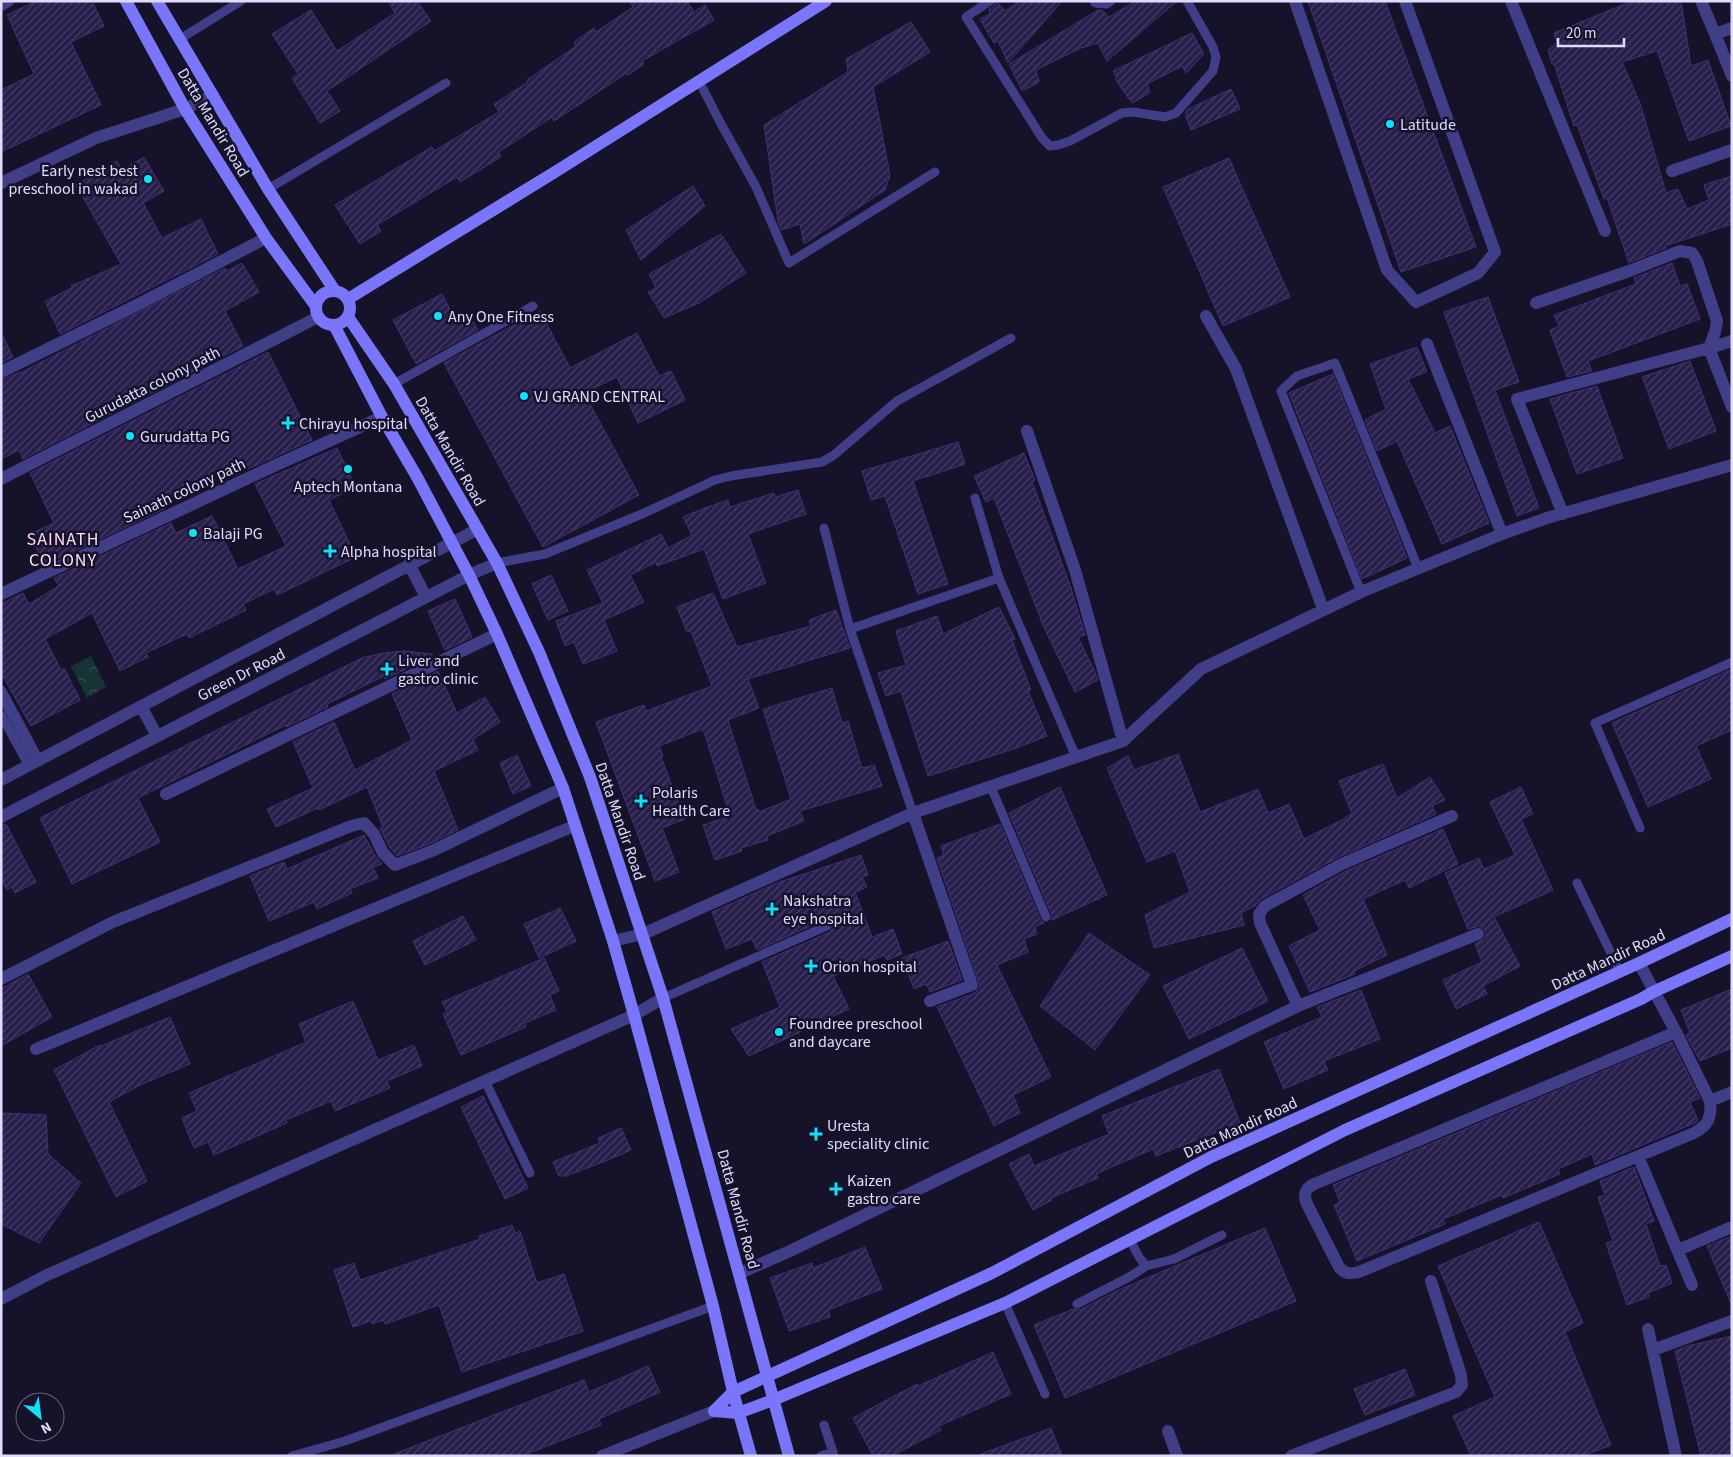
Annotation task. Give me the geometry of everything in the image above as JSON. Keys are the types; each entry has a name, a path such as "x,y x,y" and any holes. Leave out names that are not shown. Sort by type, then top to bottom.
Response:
{"main road":[{"name":"Datta Mandir Road","path":"126,1 186,109 266,238 316,311"},
{"path":"348,299 555,172 826,1"},
{"name":"Datta Mandir Road","path":"159,2 268,189 335,290"},
{"path":"335,290 341,292 348,299 350,311 348,317 340,323 328,325 316,311 317,300 323,293 335,290"},
{"name":"Datta Mandir Road","path":"348,317 394,384 497,563 539,652 590,777 663,998 789,1456"},
{"path":"334,325 469,575 497,634 563,788 613,941 634,1015 713,1306 738,1414 751,1456"},
{"name":"Datta Mandir Road","path":"714,1411 733,1392 992,1273 1211,1157 1638,964 1732,919"},
{"path":"714,1411 738,1414 1005,1303 1346,1130 1632,1003 1732,956"}],"street":[{"path":"1,5 8,1"},
{"path":"1294,1 1387,270 1416,302 1478,273 1495,252 1405,1"},
{"path":"1511,1 1606,231"},
{"path":"1701,1 1732,76"},
{"path":"1715,34 1732,28"},
{"path":"1,183 96,138 186,109 214,95"},
{"path":"1672,171 1732,150"},
{"path":"1,372 141,304 266,238"},
{"path":"1536,303 1632,270 1680,251 1692,253 1697,261 1717,321 1709,348 1732,407"},
{"name":"Gurudatta colony path","path":"1,479 316,311"},
{"path":"1206,316 1236,369 1324,609"},
{"path":"1563,514 1517,399 1732,341"},
{"path":"1427,344 1502,534"},
{"name":"Sainath colony path","path":"1,594 382,417"},
{"path":"1026,431 1075,570 1123,741"},
{"path":"613,941 643,934 913,814 1123,741 1201,669 1324,609 1418,568 1502,534 1563,514 1732,465"},
{"name":"Green Dr Road","path":"1,780 478,529"},
{"name":"Green Dr Road","path":"1,817 426,597 497,563"},
{"path":"410,564 426,597"},
{"path":"166,794 497,634"},
{"path":"1,692 34,763"},
{"path":"141,706 157,736"},
{"path":"1,979 113,922 352,826 364,823 374,834 383,853 395,865 432,851 563,788"},
{"path":"913,814 972,985 930,1001"},
{"path":"1298,1006 1260,924 1259,914 1265,906 1342,864 1452,816"},
{"path":"36,1049 574,826"},
{"path":"740,1273 790,1251 1298,1006 1478,934"},
{"path":"1638,964 1676,1032 1710,1101 1711,1112 1709,1120 1703,1129 1359,1272 1351,1274 1344,1272 1339,1267 1306,1202 1305,1194 1312,1185 1676,1032"},
{"path":"1,1299 47,1275 634,1015 663,998"},
{"path":"1710,1101 1732,1092"},
{"path":"1638,1156 1692,1285"},
{"path":"1678,1250 1732,1227"},
{"path":"1291,1456 1456,1392 1462,1385 1461,1375 1430,1281"},
{"path":"1653,1350 1732,1321"},
{"path":"1648,1329 1676,1456"},
{"path":"602,1456 714,1411"},
{"path":"1168,1431 1177,1456"}],"lane":[{"path":"180,39 241,1"},
{"path":"990,1 966,17 1042,138 1050,146 1058,146 1122,113 1133,112 1165,117 1176,113 1213,71 1216,57 1213,47 1187,1"},
{"path":"1094,1 1095,3 1107,4 1111,1"},
{"path":"699,81 756,187 789,263 935,172"},
{"path":"268,189 446,83"},
{"path":"394,384 533,306"},
{"path":"497,563 545,554 642,514 715,480 822,462 834,455 897,401 1010,338"},
{"path":"1362,592 1281,392 1297,376 1335,363 1418,568"},
{"path":"974,498 999,578 1076,757"},
{"path":"824,528 850,629 913,814"},
{"path":"850,629 999,578"},
{"path":"1640,828 1595,723 1732,662"},
{"path":"1,715 34,763"},
{"path":"991,787 1046,917"},
{"path":"1577,883 1620,972"},
{"path":"663,998 827,926"},
{"path":"486,1081 530,1173"},
{"path":"1077,1304 1131,1276 1146,1266 1174,1259 1222,1234"},
{"path":"1130,1240 1139,1258 1146,1266"},
{"path":"1005,1303 1045,1394"},
{"path":"292,1456 345,1441 713,1306"},
{"path":"821,1456 834,1454 824,1425"}],"green space":[{"path":"91,656 106,687 87,698 71,666"}],"building":[{"path":"36,1 92,1 104,26 71,42 101,105 1,152 1,90 34,74 7,15"},
{"path":"388,1 417,1 431,21 327,91 340,111 320,123 292,78 298,74 272,34 311,10 337,51 395,13"},
{"path":"629,1 687,1 694,12 705,5 714,20 642,61 644,64 628,75 627,73 554,121 552,117 499,152 501,157 460,182 457,177 377,225 381,231 360,244 335,205 432,147 434,151 499,112 494,104 528,82 527,80 576,46 574,42 594,28 596,32 633,7"},
{"path":"996,1 1005,11 1020,1 1062,1 1008,63 998,41 994,43 980,19 990,14 989,9 994,6"},
{"path":"1136,1 1177,1 1107,61 1098,43 1081,48 1036,70 1039,82 1022,91 1009,64 1098,10 1102,10 1109,17"},
{"name":"Latitude","path":"1308,1 1385,1 1476,247 1401,272"},
{"path":"1632,1 1681,1 1691,66 1708,60 1731,126 1689,141 1657,51 1622,62 1640,103 1666,193 1678,189 1687,209 1709,200 1704,185 1732,176 1732,224 1665,246 1666,248 1629,263 1607,198 1604,199 1577,125 1574,126 1548,50 1557,43 1554,33"},
{"path":"911,22 930,52 873,87 890,175 885,190 804,244 800,224 781,230 778,221 764,125 848,72 846,59"},
{"path":"1192,33 1204,54 1186,73 1182,66 1147,84 1150,93 1132,103 1115,79 1117,77 1113,71"},
{"path":"1231,89 1240,109 1191,130 1186,117 1188,109"},
{"path":"144,157 164,191 143,203 162,238 201,219 218,254 60,334 45,301 72,288 71,286 121,264 76,185 117,161 122,170"},
{"path":"1229,158 1290,297 1223,326 1163,187"},
{"path":"693,186 705,206 641,260 626,230"},
{"path":"721,234 746,273 699,303 664,318 648,292 656,288 649,274"},
{"path":"242,263 259,292 225,311 243,346 23,459 19,450 1,459 1,380 20,373 225,268 227,271"},
{"path":"1672,263 1680,286 1687,284 1700,319 1588,361 1592,371 1567,377 1550,330 1559,326 1554,315 1636,284 1634,278"},
{"path":"442,294 456,321 469,314 478,330 416,364 393,320"},
{"path":"1488,297 1519,382 1495,390 1539,508 1517,516 1444,312"},
{"name":"VJ GRAND CENTRAL","path":"540,311 570,368 637,333 659,376 671,371 685,400 638,423 617,377 584,393 639,495 543,547 444,363"},
{"path":"1,332 13,357 1,363"},
{"path":"1417,347 1427,372 1408,379 1435,433 1450,426 1489,523 1442,544 1397,441 1377,451 1365,420 1386,409 1370,364"},
{"path":"268,352 312,440 248,469 244,460 159,500 164,509 47,564 42,555 40,556 30,534 54,523 30,473"},
{"path":"1690,361 1716,431 1669,449 1642,377"},
{"path":"1333,374 1407,558 1362,579 1289,393"},
{"path":"1597,386 1623,458 1577,474 1550,399"},
{"path":"958,442 965,464 913,481 948,584 918,594 885,496 871,500 862,471"},
{"path":"337,448 356,487 329,500 356,557 277,595 274,589 243,604 246,610 189,638 187,634 146,653 148,657 120,671 92,613 45,639 61,670 64,668 80,700 31,726 1,673 1,604 23,593 29,604 59,586 54,578 171,523 176,533 212,516 238,569 286,546 255,484"},
{"path":"1024,453 1035,480 1032,481 1071,588 1085,635 1078,637 1098,680 1075,692 1043,625 994,498 986,502 974,476"},
{"path":"798,490 806,514 748,534 766,583 723,599 704,549 657,566 656,562 630,575 644,602 604,620 617,651 583,664 574,642 565,646 556,621 603,603 587,570 661,534 668,548 692,535 683,517 702,509 728,500 730,507 774,493 776,497"},
{"path":"551,575 568,611 548,620 532,584"},
{"path":"713,593 737,647 811,626 809,620 836,610 850,648 748,679 759,708 728,720 756,810 758,809 759,812 791,799 763,709 832,688 842,723 848,721 862,768 874,765 882,786 800,811 804,821 767,836 768,840 741,848 742,851 715,860 703,825 730,816 703,729 659,746 663,756 661,757 685,819 662,828 679,872 655,881 596,722 644,705 646,711 712,686 691,631 687,632 677,607"},
{"path":"455,599 472,637 445,650 428,611"},
{"path":"999,607 1015,639 1012,640 1031,690 1028,691 1047,736 1014,749 928,776 901,691 886,696 878,673 906,665 896,631 937,616 943,634"},
{"path":"404,651 431,654 432,656 385,679 384,676 327,704 328,707 286,727 286,725 138,798 160,842 72,884 40,818 362,658"},
{"path":"1732,669 1732,730 1696,746 1711,779 1648,807 1612,723"},
{"path":"438,671 457,713 485,697 500,722 473,739 478,750 434,771 458,830 429,844 397,856 390,848 380,828 383,827 367,787 319,810 318,808 276,827 267,809 313,788 293,742 334,722 355,770 412,740 392,694"},
{"path":"1178,754 1200,812 1258,789 1268,813 1289,804 1304,839 1352,814 1339,781 1383,764 1397,798 1430,777 1445,800 1432,806 1436,814 1339,857 1261,899 1255,906 1241,913 1244,925 1154,948 1145,915 1190,892 1175,851 1147,862 1107,768 1128,756 1134,770"},
{"path":"517,755 531,786 513,794 500,763"},
{"path":"1060,787 1107,895 1052,920 1052,915 1009,813"},
{"path":"1521,787 1533,814 1521,819 1553,890 1494,917 1520,966 1483,986 1487,994 1456,1009 1443,980 1482,962 1475,944 1484,939 1486,935 1480,926 1468,929 1445,873 1479,858 1484,869 1515,855 1490,802"},
{"path":"6,824 36,882 15,893 12,887 7,890 1,879 1,825"},
{"path":"1000,824 1040,919 1044,923 1035,927 1037,934 1024,939 1028,952 997,965 1051,1077 1013,1095 1020,1113 994,1126 937,1007 975,993 980,986 937,858 944,855 941,846"},
{"path":"1443,829 1458,864 1409,888 1405,880 1363,899 1387,955 1354,971 1355,974 1310,992 1289,946 1320,930 1303,895 1346,871"},
{"path":"364,835 382,864 373,867 378,878 350,889 352,893 317,909 314,902 269,921 250,876 284,862 287,869"},
{"path":"861,855 868,875 862,877 867,887 855,892 872,937 893,929 902,954 887,960 885,955 833,976 849,1009 749,1056 731,1029 780,1007 762,962 830,932 833,924 830,921 824,920 757,950 752,939 726,949 712,912 777,883"},
{"path":"560,908 576,941 539,958 524,924"},
{"path":"463,916 476,940 425,965 413,941"},
{"path":"1089,933 1150,975 1095,1050 1040,1006"},
{"path":"948,941 962,980 930,992 926,984 914,989 902,958"},
{"path":"1242,948 1268,1001 1189,1039 1163,986"},
{"path":"544,958 559,991 550,995 556,1010 525,1023 526,1027 461,1055 443,1014 447,1012 442,1002"},
{"path":"28,974 52,1017 1,1046 1,989"},
{"path":"1732,989 1732,1048 1700,1061 1686,1035 1690,1033 1681,1010"},
{"path":"1361,990 1380,1039 1324,1061 1328,1070 1284,1089 1264,1042 1322,1017 1317,1007"},
{"path":"353,1001 378,1060 414,1045 422,1066 387,1081 390,1088 335,1111 331,1101 286,1120 287,1123 214,1155 208,1142 194,1148 182,1118 197,1111 189,1093 306,1042 299,1024"},
{"path":"170,1017 190,1064 140,1085 109,1102 147,1181 116,1197 54,1070 100,1045"},
{"path":"1672,1042 1700,1098 1690,1102 1698,1120 1697,1122 1595,1165 1592,1154 1558,1169 1560,1174 1503,1198 1502,1195 1443,1219 1445,1224 1357,1261 1334,1205 1340,1202 1333,1185"},
{"path":"1219,1069 1240,1123 1156,1156 1153,1149 1096,1174 1098,1178 1051,1198 1052,1200 1033,1210 1009,1164 1029,1154 1034,1166 1109,1134 1102,1116"},
{"path":"483,1096 528,1188 505,1199 461,1107"},
{"path":"1,1113 46,1115 48,1154 81,1183 39,1243 1,1224"},
{"path":"621,1128 631,1150 566,1176 559,1176 553,1162 600,1143 598,1138"},
{"path":"1634,1167 1654,1221 1646,1224 1660,1266 1666,1265 1672,1283 1648,1293 1649,1297 1627,1305 1606,1243 1613,1241 1598,1197 1605,1195 1600,1181"},
{"path":"1539,1222 1583,1323 1565,1332 1611,1445 1583,1456 1471,1456 1453,1416 1495,1397 1438,1266"},
{"path":"512,1225 515,1233 520,1231 537,1283 564,1274 583,1331 462,1372 439,1305 385,1324 383,1320 372,1324 371,1321 353,1327 334,1270 354,1263 360,1280 480,1239 479,1236"},
{"path":"1265,1228 1296,1301 1065,1398 1034,1325 1073,1309 1080,1310 1116,1291"},
{"path":"1732,1236 1732,1304 1731,1304 1707,1246"},
{"path":"865,1247 882,1289 828,1310 830,1317 789,1331 770,1278 812,1263 813,1268"},
{"path":"1732,1336 1732,1456 1701,1456 1675,1351 1687,1346"},
{"path":"993,1352 1011,1394 939,1426 941,1430 892,1456 873,1456 853,1418 917,1384 918,1386"},
{"path":"648,1366 660,1392 599,1419 601,1425 522,1456 394,1456 394,1454 584,1380 589,1392"},
{"path":"1405,1369 1415,1395 1365,1415 1354,1389"},
{"path":"1051,1428 1062,1456 981,1456 981,1454"}],"place":[{"name":"Latitude","path":"1390,124"},
{"name":"Early nest best preschool in wakad","path":"148,179"},
{"name":"Any One Fitness","path":"438,316"},
{"name":"VJ GRAND CENTRAL","path":"524,396"},
{"name":"Chirayu hospital","path":"288,423"},
{"name":"Gurudatta PG","path":"130,436"},
{"name":"Aptech Montana","path":"348,469"},
{"name":"Balaji PG","path":"193,533"},
{"name":"Alpha hospital","path":"330,551"},
{"name":"Liver and gastro clinic","path":"387,669"},
{"name":"Polaris Health Care","path":"641,801"},
{"name":"Nakshatra eye hospital","path":"772,909"},
{"name":"Orion hospital","path":"811,966"},
{"name":"Foundree preschool and daycare","path":"779,1032"},
{"name":"Uresta speciality clinic","path":"816,1134"},
{"name":"Kaizen gastro care","path":"836,1189"}],"district":[{"name":"SAINATH COLONY","path":"63,549"}]}
